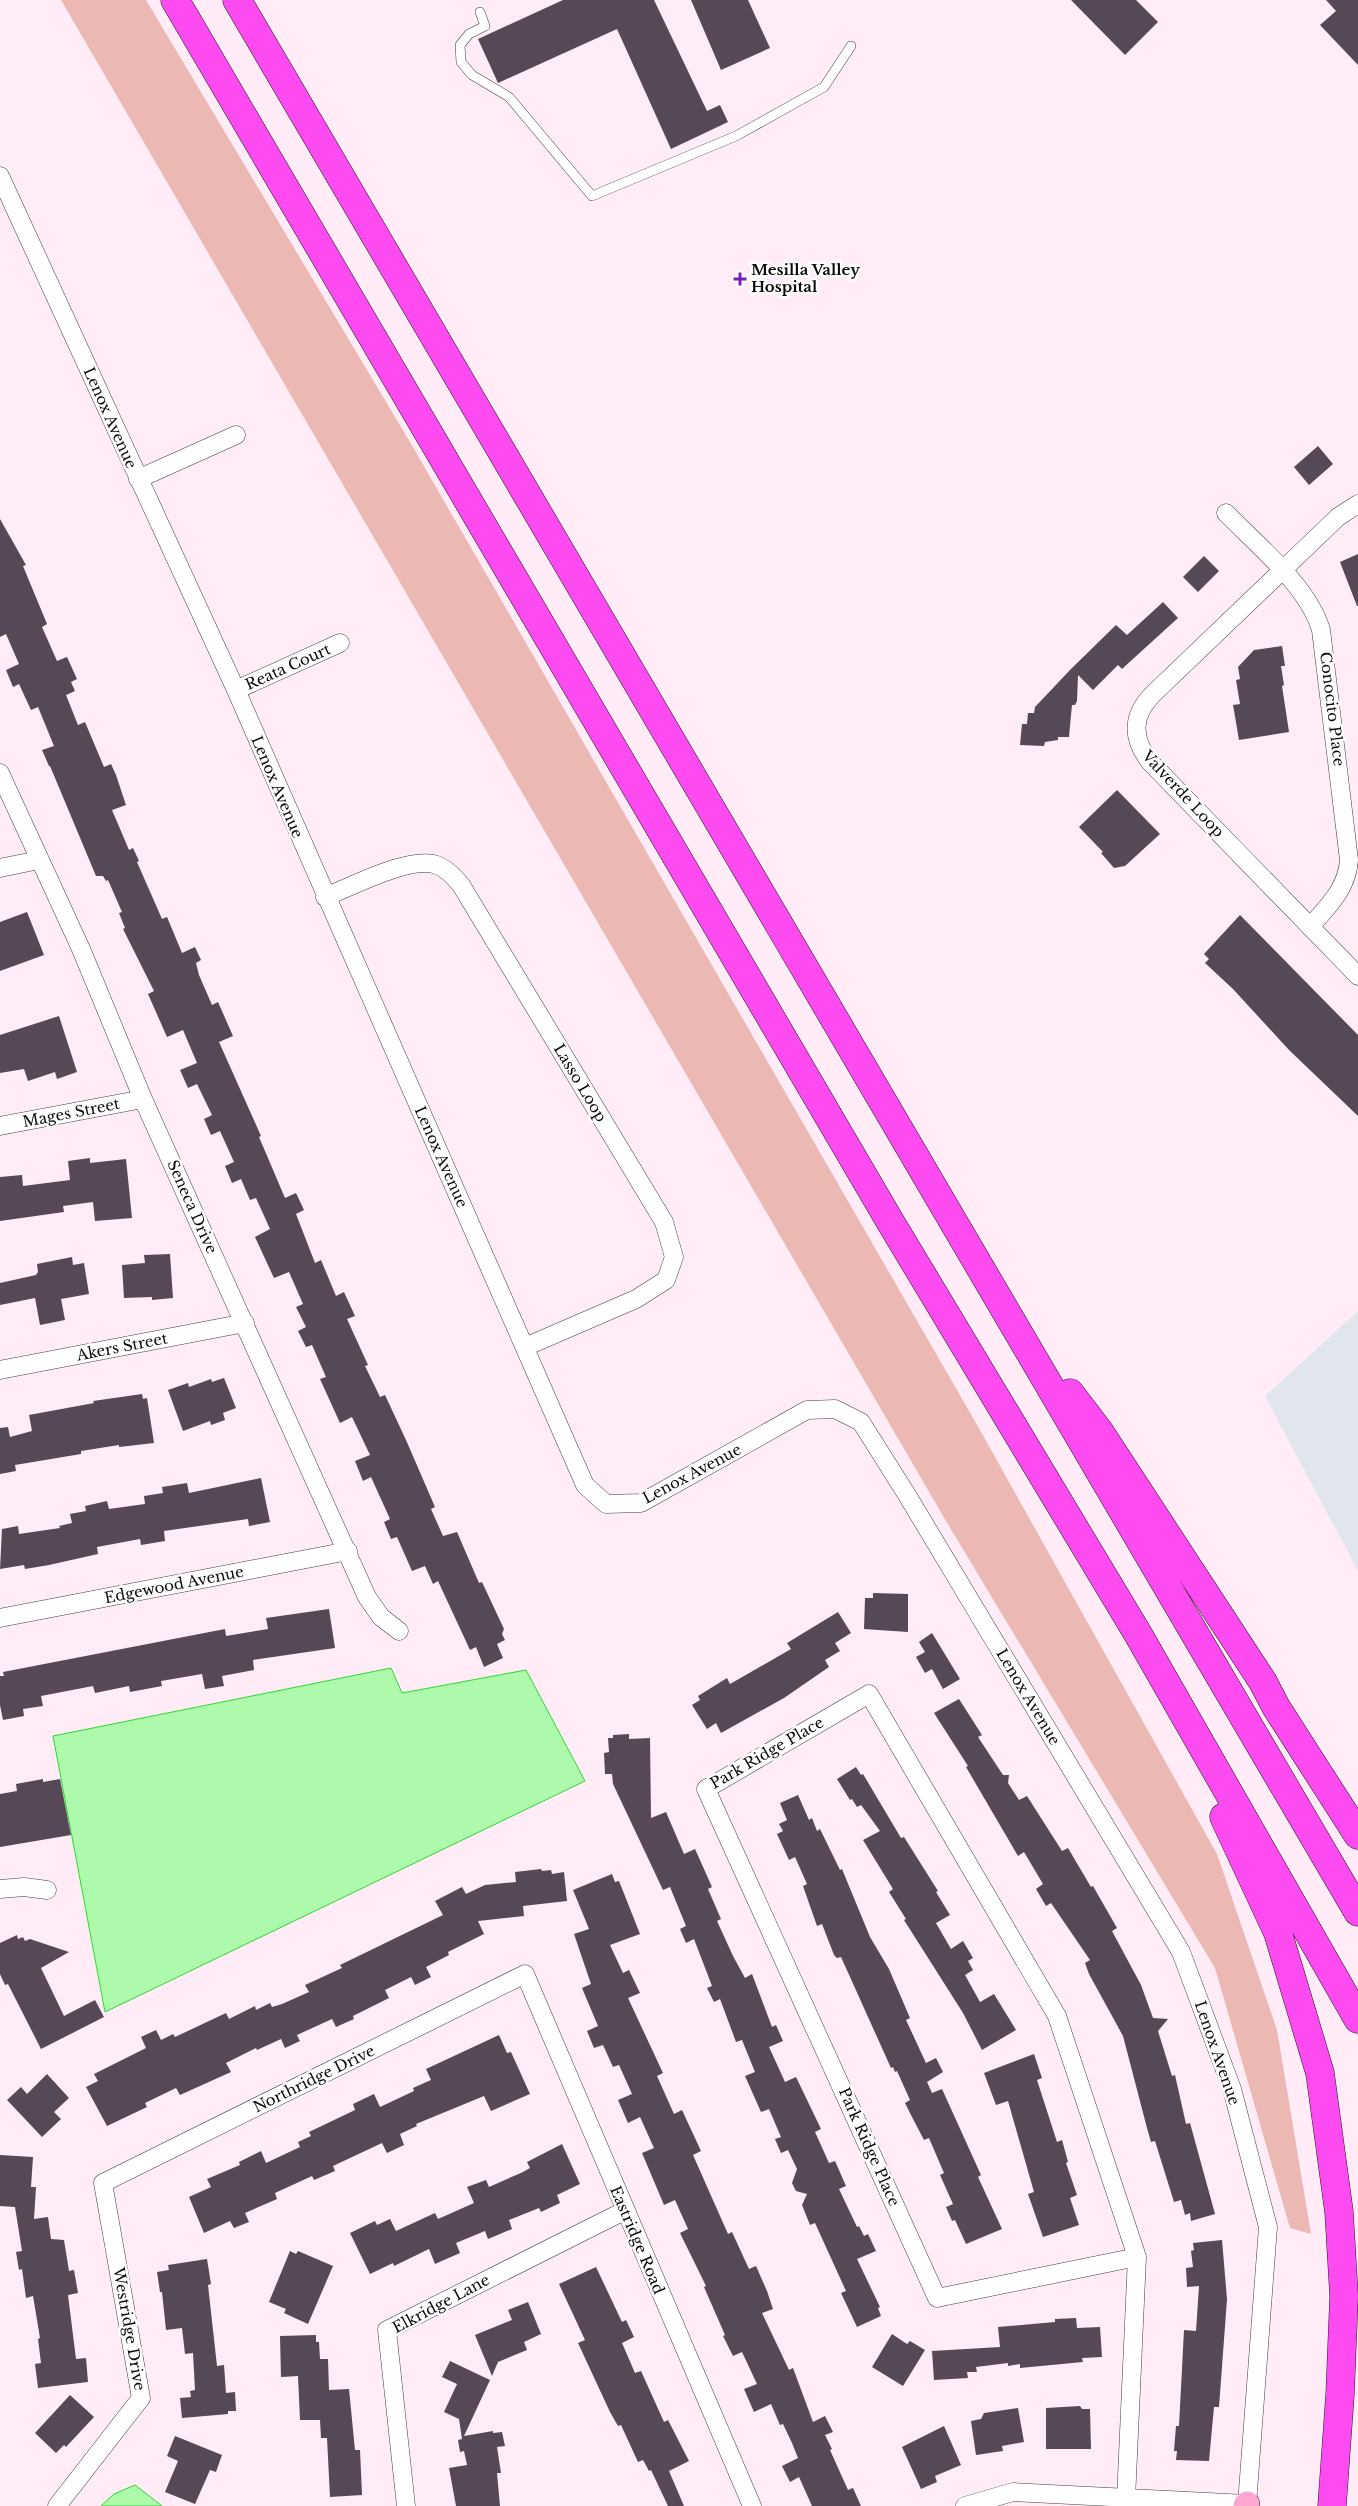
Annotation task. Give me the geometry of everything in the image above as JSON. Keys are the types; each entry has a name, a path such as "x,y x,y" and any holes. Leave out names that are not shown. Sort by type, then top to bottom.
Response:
{"highway":[{"path":"175,0 881,1206 1138,1634 1358,2020"},
{"path":"237,0 1358,1912"},
{"path":"988,1283 1099,1431 1263,1682 1276,1707 1358,1836"},
{"path":"1138,1634 1278,1933 1320,2073 1339,2212 1344,2296 1340,2395 1332,2506"},
{"path":"1263,1682 1283,1700 1358,1801"}],"street":[{"name":"Lenox Avenue","path":"0,176 236,690 325,897 585,1485 606,1504 641,1503 807,1410 834,1409 860,1422 907,1495 1181,1952 1232,2089 1268,2227 1246,2505"},
{"path":"138,479 236,435"},
{"name":"Valverde Loop","path":"1358,504 1338,517 1146,700 1141,708 1135,727 1139,746 1150,762 1358,976"},
{"name":"Conocito Place","path":"1226,513 1307,600 1321,630 1349,849 1348,869 1342,887 1310,927"},
{"name":"Reata Court","path":"236,690 340,643"},
{"name":"Seneca Drive","path":"0,773 85,958 143,1099 374,1608 399,1631"},
{"path":"0,868 39,860"},
{"name":"Lasso Loop","path":"325,897 399,868 418,863 436,865 451,873 461,885 664,1222 674,1257 666,1280 636,1299 525,1347"},
{"name":"Mages Street","path":"0,1126 143,1099"},
{"name":"Akers Street","path":"0,1370 245,1323"},
{"name":"Edgewood Avenue","path":"0,1618 348,1551"},
{"name":"Park Ridge Place","path":"1126,2499 1137,2257 1057,2016 869,1694 706,1789 937,2298 1137,2257"},
{"path":"0,1890 24,1887 48,1890"},
{"name":"Northridge Drive","path":"103,2184 526,1974"},
{"name":"Eastridge Road","path":"526,1974 624,2211 752,2506"},
{"name":"Westridge Drive","path":"57,2506 141,2398 103,2184"},
{"name":"Elkridge Lane","path":"406,2506 387,2330 624,2211"},
{"path":"965,2506 1013,2492 1246,2505"}],"lane":[{"path":"480,12 486,26 469,34 460,46 461,62 472,75 509,97 592,196 736,136 824,87 851,46"}],"shaded area":[{"path":"61,0 146,0 410,442 976,1423 1217,1854 1277,2030 1311,2234 1290,2228 1215,1968 946,1521"},
{"path":"1358,1311 1358,1571 1265,1396"},
{"path":"391,1668 402,1693 526,1670 585,1781 105,2012 53,1736"},
{"path":"135,2485 162,2506 101,2506 114,2494"}],"building":[{"path":"563,0 654,0 707,111 720,105 728,122 671,149 617,29 498,83 478,39"},
{"path":"691,0 748,0 770,48 721,70"},
{"path":"1071,0 1136,0 1158,22 1125,55"},
{"path":"1326,0 1358,0 1358,65 1320,25 1336,11"},
{"path":"1318,446 1333,464 1309,485 1294,467"},
{"path":"0,519 26,565 23,566 47,624 42,627 57,661 67,657 77,679 71,682 75,691 66,695 78,725 85,722 104,767 111,764 116,775 126,805 112,810 129,850 133,848 139,861 137,862 162,919 167,917 182,953 195,947 201,960 196,963 199,975 212,1005 218,1002 233,1036 219,1042 261,1136 259,1137 285,1198 296,1193 304,1210 296,1214 315,1263 321,1260 336,1296 344,1292 355,1316 347,1319 368,1365 365,1366 380,1397 385,1395 406,1440 435,1507 431,1509 443,1536 457,1532 479,1583 482,1582 504,1629 502,1634 505,1640 497,1644 503,1658 484,1667 476,1647 470,1650 438,1581 433,1584 425,1566 412,1571 397,1537 391,1539 384,1522 390,1519 371,1477 363,1481 355,1461 370,1455 352,1417 340,1423 320,1379 326,1377 312,1345 306,1347 298,1331 306,1327 296,1307 303,1304 289,1272 274,1278 255,1237 270,1229 256,1198 250,1200 241,1179 232,1183 225,1166 234,1162 220,1131 211,1135 204,1119 212,1115 197,1084 188,1088 180,1070 197,1063 183,1030 167,1037 148,994 154,991 123,929 125,928 119,913 122,912 108,880 106,881 103,876 96,876 42,750 54,746 38,707 31,710 19,684 13,687 6,670 19,664 6,634 0,637"},
{"path":"1358,554 1358,606 1357,606 1340,562"},
{"path":"1204,556 1219,571 1198,592 1183,577"},
{"path":"1163,602 1178,618 1122,669 1118,665 1093,690 1078,675 1077,701 1075,705 1072,705 1069,737 1058,737 1058,740 1045,742 1044,746 1020,745 1022,724 1027,724 1028,713 1034,713 1035,707 1071,669 1116,625 1127,635"},
{"path":"1282,646 1285,666 1281,666 1284,685 1282,686 1289,732 1239,740 1233,705 1240,704 1236,680 1240,679 1238,667 1254,650"},
{"path":"1117,790 1160,834 1125,866 1114,868 1101,853 1103,852 1079,827"},
{"path":"27,912 44,955 0,971 0,922"},
{"path":"1240,915 1358,1035 1358,1116 1289,1050 1233,989 1205,963 1209,959 1204,954"},
{"path":"59,1016 77,1072 57,1079 55,1072 28,1081 24,1069 0,1073 0,1035"},
{"path":"90,1158 90,1163 126,1159 132,1218 95,1221 93,1202 63,1206 64,1212 0,1221 0,1177 22,1175 23,1186 70,1180 68,1161"},
{"path":"170,1254 173,1298 152,1300 152,1297 124,1298 122,1265 145,1263 144,1255"},
{"path":"72,1257 73,1265 84,1263 89,1294 61,1299 65,1320 40,1325 35,1298 0,1305 0,1283 36,1275 38,1272 37,1264"},
{"path":"224,1378 236,1408 223,1413 225,1420 211,1425 210,1421 183,1431 168,1390 188,1383 189,1387 211,1379 212,1382"},
{"path":"142,1394 143,1399 147,1398 154,1443 119,1447 119,1445 81,1451 81,1454 15,1465 16,1471 0,1474 0,1428 8,1427 10,1437 32,1431 29,1415 94,1403 93,1401"},
{"path":"261,1478 270,1522 249,1526 248,1519 164,1531 165,1541 141,1545 140,1539 97,1547 98,1554 49,1565 25,1569 24,1565 0,1569 2,1529 18,1526 19,1534 60,1528 59,1526 72,1523 70,1514 86,1511 85,1506 107,1501 109,1509 145,1504 144,1496 163,1493 162,1487 187,1483 189,1493"},
{"path":"873,1593 908,1594 908,1632 864,1629 865,1598 873,1598"},
{"path":"329,1609 335,1648 253,1660 254,1670 222,1676 224,1686 205,1689 202,1674 161,1681 162,1686 130,1692 129,1686 95,1693 93,1686 41,1696 43,1706 23,1709 24,1716 3,1720 0,1705 0,1676 4,1676 3,1672 225,1629 226,1636 268,1629 266,1618"},
{"path":"838,1612 851,1633 835,1643 840,1651 825,1660 829,1667 784,1698 721,1733 716,1723 707,1729 692,1705 700,1700 698,1696 727,1678 730,1684 791,1649 787,1643"},
{"path":"932,1633 960,1679 943,1689 932,1669 925,1673 916,1657 925,1652 919,1642"},
{"path":"959,1699 982,1735 978,1737 1003,1775 1009,1775 1008,1783 1019,1800 1027,1796 1062,1851 1068,1848 1091,1887 1093,1886 1117,1928 1112,1931 1141,1985 1153,2018 1168,2019 1158,2031 1172,2076 1175,2075 1186,2124 1190,2123 1215,2214 1191,2221 1190,2213 1185,2215 1181,2200 1174,2202 1155,2141 1151,2142 1123,2036 1089,1974 1085,1963 1090,1960 1051,1903 1046,1906 1036,1889 1043,1884 1024,1852 1018,1856 966,1767 968,1766 934,1713"},
{"path":"629,1734 629,1739 650,1738 651,1818 666,1812 684,1854 695,1849 712,1887 708,1889 721,1919 717,1921 733,1956 745,1978 752,1974 772,2027 776,2025 783,2041 769,2047 785,2082 796,2077 821,2129 815,2132 829,2163 835,2161 846,2186 839,2189 857,2227 859,2226 864,2236 868,2234 876,2251 857,2259 880,2307 878,2308 881,2316 857,2327 841,2293 846,2291 815,2223 810,2225 802,2205 807,2194 796,2191 792,2183 797,2169 788,2150 781,2153 775,2139 781,2137 769,2109 761,2112 745,2076 755,2072 742,2040 736,2042 720,1999 714,2002 707,1988 712,1986 694,1939 686,1943 680,1929 686,1926 670,1887 663,1890 613,1784 612,1774 605,1774 604,1753 609,1752 608,1738 613,1738 613,1735"},
{"path":"856,1767 861,1775 863,1774 901,1838 904,1837 938,1891 936,1892 950,1915 936,1923 951,1949 963,1941 973,1958 968,1961 973,1970 965,1975 980,2002 994,1994 1016,2030 982,2050 963,2013 904,1920 906,1919 889,1892 893,1889 863,1840 880,1831 861,1805 857,1807 852,1799 850,1800 837,1779"},
{"path":"43,1779 43,1782 60,1779 71,1835 0,1847 0,1794 17,1791 16,1784"},
{"path":"798,1795 809,1820 812,1818 817,1831 820,1829 840,1870 842,1869 870,1937 889,1969 910,2018 906,2020 926,2063 936,2058 943,2072 927,2082 932,2093 942,2089 981,2175 978,2177 1002,2229 966,2244 955,2220 952,2221 946,2207 953,2204 940,2175 944,2173 929,2138 924,2140 905,2103 910,2100 897,2071 895,2072 893,2067 891,2068 841,1957 837,1958 834,1955 822,1924 817,1926 803,1886 807,1884 795,1857 789,1860 777,1834 783,1831 779,1824 787,1820 780,1803"},
{"path":"541,1869 542,1871 551,1870 552,1874 564,1872 567,1901 523,1906 524,1916 478,1921 484,1934 448,1952 449,1955 426,1967 431,1977 415,1985 411,1977 385,1990 389,1998 353,2016 354,2019 336,2027 332,2019 297,2035 300,2041 285,2048 281,2039 257,2050 256,2048 226,2063 231,2072 180,2095 176,2088 145,2103 147,2107 107,2126 86,2087 98,2081 94,2074 146,2048 141,2037 156,2030 161,2040 173,2034 175,2037 226,2013 229,2019 255,2006 256,2010 270,2003 272,2007 282,2004 309,1992 305,1985 342,1968 340,1965 443,1915 435,1901 462,1887 466,1894 485,1885 516,1882 515,1872"},
{"path":"612,1874 615,1882 619,1881 640,1934 610,1945 623,1973 629,1970 640,1993 628,1998 663,2073 657,2076 674,2114 682,2110 701,2151 693,2155 728,2234 732,2232 749,2269 756,2266 767,2291 773,2309 762,2313 789,2370 793,2368 813,2422 825,2416 833,2432 825,2435 832,2449 830,2450 848,2490 853,2488 861,2506 812,2506 799,2477 790,2482 782,2466 798,2458 792,2443 783,2424 780,2425 771,2404 754,2412 744,2389 757,2384 742,2352 733,2356 723,2336 725,2335 704,2287 706,2286 680,2233 688,2229 675,2200 664,2205 642,2153 654,2148 640,2117 628,2123 618,2100 632,2094 619,2065 613,2067 603,2045 594,2048 587,2031 598,2026 582,1988 591,1984 574,1934 589,1929 573,1890"},
{"path":"17,1935 18,1939 23,1937 25,1941 30,1939 69,1952 41,1968 64,2016 95,2000 104,2017 41,2049 8,1984 5,1985 0,1974 0,1943"},
{"path":"499,2035 507,2053 511,2052 530,2094 491,2111 484,2096 416,2124 417,2126 400,2134 404,2145 387,2153 382,2143 333,2166 335,2171 314,2180 312,2176 275,2193 277,2199 245,2213 249,2222 234,2228 230,2221 204,2233 189,2197 211,2187 207,2179 240,2165 239,2162 261,2151 266,2163 300,2147 298,2142 311,2136 309,2132 355,2110 353,2104 374,2094 380,2107 414,2091 413,2088 431,2080 426,2069"},
{"path":"1034,2054 1042,2078 1037,2080 1057,2142 1062,2140 1068,2162 1066,2163 1077,2195 1070,2198 1079,2225 1043,2237 1028,2194 1034,2192 1008,2101 996,2105 984,2073"},
{"path":"47,2074 69,2098 54,2112 61,2119 42,2137 7,2100 21,2087 27,2094"},
{"path":"562,2144 580,2184 557,2195 560,2203 541,2212 539,2208 509,2220 512,2229 488,2239 485,2231 456,2243 460,2253 435,2264 429,2249 394,2266 393,2263 370,2274 350,2233 375,2221 377,2225 390,2219 396,2231 435,2213 438,2219 474,2203 467,2187 486,2180 489,2187 523,2172 530,2168 527,2162"},
{"path":"0,2155 33,2157 31,2187 36,2187 34,2219 48,2217 51,2239 64,2240 69,2271 74,2270 78,2293 68,2295 76,2359 86,2358 88,2382 38,2388 35,2364 41,2363 38,2339 40,2338 33,2296 26,2298 22,2269 19,2270 16,2252 22,2251 15,2207 0,2206"},
{"path":"1222,2240 1227,2299 1219,2407 1214,2407 1209,2461 1176,2460 1177,2451 1174,2451 1176,2426 1179,2426 1184,2330 1196,2331 1199,2286 1187,2287 1186,2268 1193,2267 1191,2251 1194,2250 1193,2243"},
{"path":"290,2251 296,2254 298,2251 333,2266 308,2324 284,2313 286,2309 269,2302"},
{"path":"207,2259 211,2284 208,2285 217,2366 224,2365 226,2393 235,2392 236,2411 228,2411 228,2414 182,2418 180,2398 191,2397 190,2391 195,2390 193,2353 185,2354 182,2328 166,2330 162,2292 160,2292 157,2272 169,2270 168,2265"},
{"path":"596,2267 622,2322 626,2320 634,2337 622,2343 635,2373 641,2371 664,2422 668,2420 689,2461 669,2471 684,2506 668,2506 651,2470 649,2471 643,2460 638,2462 621,2425 618,2426 610,2412 578,2343 585,2340 559,2284"},
{"path":"528,2302 541,2334 524,2342 527,2350 498,2362 492,2376 475,2335 512,2320 508,2310"},
{"path":"1076,2318 1077,2328 1100,2327 1102,2357 1082,2358 1083,2362 1020,2368 1020,2364 1008,2366 1008,2363 976,2367 977,2372 967,2372 968,2378 934,2380 932,2351 1000,2347 998,2327 1055,2322 1055,2319"},
{"path":"892,2334 907,2344 910,2341 925,2350 903,2386 872,2367"},
{"path":"316,2335 316,2342 319,2342 320,2359 328,2359 329,2390 349,2389 355,2450 360,2450 362,2495 330,2497 327,2438 321,2438 320,2420 300,2420 298,2376 281,2377 280,2336"},
{"path":"450,2361 490,2380 464,2436 493,2431 493,2433 502,2432 505,2446 497,2447 501,2473 497,2473 500,2506 456,2506 449,2468 467,2465 464,2451 460,2452 458,2440 462,2439 459,2419 444,2412 457,2384 442,2377"},
{"path":"70,2395 94,2417 66,2447 64,2445 56,2453 35,2433"},
{"path":"1080,2406 1082,2409 1090,2409 1091,2449 1046,2449 1046,2408"},
{"path":"1018,2408 1024,2442 1002,2446 1003,2451 976,2455 971,2421 981,2419 984,2413"},
{"path":"944,2426 961,2465 935,2476 937,2482 921,2489 902,2447"},
{"path":"175,2436 222,2455 216,2472 210,2470 195,2504 165,2492 178,2461 167,2456"}],"place":[{"name":"Mesilla Valley Hospital","path":"740,279"}]}
